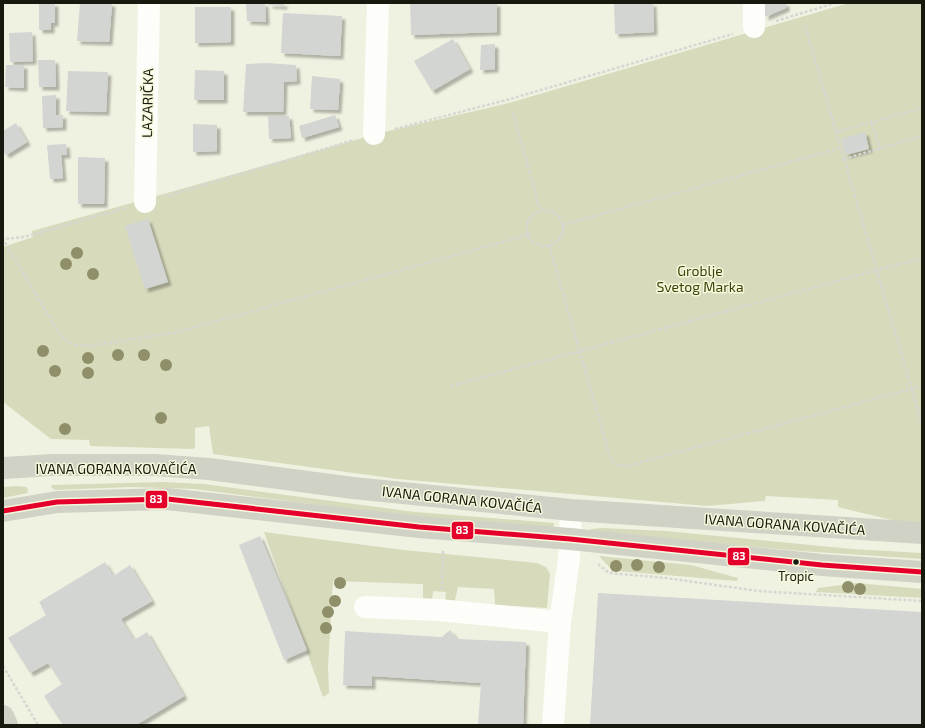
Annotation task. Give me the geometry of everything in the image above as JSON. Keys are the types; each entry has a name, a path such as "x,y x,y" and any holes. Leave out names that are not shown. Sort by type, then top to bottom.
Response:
{"main road":[{"name":"IVANA GORANA KOVAČIĆA","path":"3,468 53,465 155,465 209,469 361,488 571,510 922,533"},
{"name":"IVANA GORANA KOVAČIĆA","path":"3,511 57,502 167,499 344,519 570,539 822,565 922,572"},
{"path":"3,716 7,725"}],"street":[{"name":"LAZARIČKA","path":"145,202 149,3"},
{"path":"374,134 378,3"},
{"path":"754,3 754,27"},
{"path":"553,725 560,622 570,539 571,510"},
{"path":"365,607 440,610 560,622"}],"path":[{"path":"528,234 177,332 90,346 75,345 65,340 57,330 3,239 24,237 374,134 510,99 835,3"},
{"path":"805,26 840,148 878,270 922,424"},
{"path":"836,132 922,108"},
{"path":"513,113 540,210"},
{"path":"872,123 880,149"},
{"path":"844,159 922,136"},
{"path":"562,225 840,148"},
{"path":"540,210 550,210 555,213 559,216 562,225 562,234 559,239 549,245 538,245 530,239 526,229 529,218 540,210"},
{"path":"549,245 612,460 618,465 627,466 922,386"},
{"path":"451,386 922,258"},
{"path":"3,666 38,725"}],"green space":[{"name":"Groblje Svetog Marka","path":"849,3 922,3 922,525 904,523 838,507 838,500 766,496 765,501 707,506 398,479 213,454 209,426 195,428 195,448 192,449 90,446 89,440 51,439 3,402 3,247 33,237 32,231 380,133 509,103"},
{"path":"163,482 204,484 415,512 554,523 554,528 397,515 194,489 131,487 55,490 51,487 52,485"},
{"path":"3,487 27,487 28,493 3,498"},
{"path":"602,528 666,531 852,549 922,553 922,559 800,551 590,532 591,529"},
{"path":"264,532 404,550 537,563 546,567 550,574 547,608 495,605 494,589 458,587 455,600 451,604 445,603 446,592 433,591 432,602 423,599 423,584 333,581 328,667 329,693 323,697"},
{"path":"599,556 691,565 738,578 737,581 617,571 611,569"},
{"path":"857,583 922,589 922,598 816,592 818,588"}],"building":[{"path":"39,3 55,3 55,23 51,23 51,30 39,30"},
{"path":"80,3 112,3 109,42 77,41"},
{"path":"246,3 265,3 266,22 247,21"},
{"path":"269,3 284,3 284,6 269,5"},
{"path":"410,3 497,3 497,32 411,35"},
{"path":"614,3 653,3 654,32 615,34"},
{"path":"765,3 786,3 786,8 765,17"},
{"path":"195,7 231,7 231,42 195,43"},
{"path":"283,13 342,16 340,56 281,53"},
{"path":"32,32 33,61 10,62 9,33"},
{"path":"453,39 470,69 432,91 414,61"},
{"path":"495,44 495,69 480,70 481,45"},
{"path":"38,60 55,60 56,87 39,87"},
{"path":"267,63 296,65 297,81 284,82 283,112 243,112 246,64"},
{"path":"6,65 24,65 24,88 5,87"},
{"path":"195,70 224,71 224,100 194,100"},
{"path":"68,71 108,72 106,112 66,111"},
{"path":"312,76 340,79 338,110 310,109"},
{"path":"56,95 56,115 63,115 63,127 43,128 42,96"},
{"path":"335,115 339,127 302,138 299,126"},
{"path":"268,116 289,116 291,138 269,139"},
{"path":"16,123 27,142 6,155 3,150 3,131"},
{"path":"193,124 217,125 217,151 193,152"},
{"path":"865,132 869,149 846,155 841,139"},
{"path":"66,144 67,155 61,155 63,178 50,179 47,145"},
{"path":"78,157 105,158 104,204 78,204"},
{"path":"148,219 168,282 145,289 125,226"},
{"path":"260,536 307,650 284,660 239,545"},
{"path":"105,562 113,576 130,565 152,601 121,619 134,640 147,632 184,696 136,725 63,725 44,696 62,684 48,663 30,673 8,638 46,615 39,602"},
{"path":"598,593 922,612 922,725 590,725"},
{"path":"450,630 457,639 526,642 523,725 478,725 481,683 372,676 372,686 343,685 345,631 442,637"}],"transit line":[{"name":"83","path":"3,511 57,502 167,499 419,527 570,539 822,565 922,572"}],"place":[{"name":"Tropic","path":"796,562"}]}
